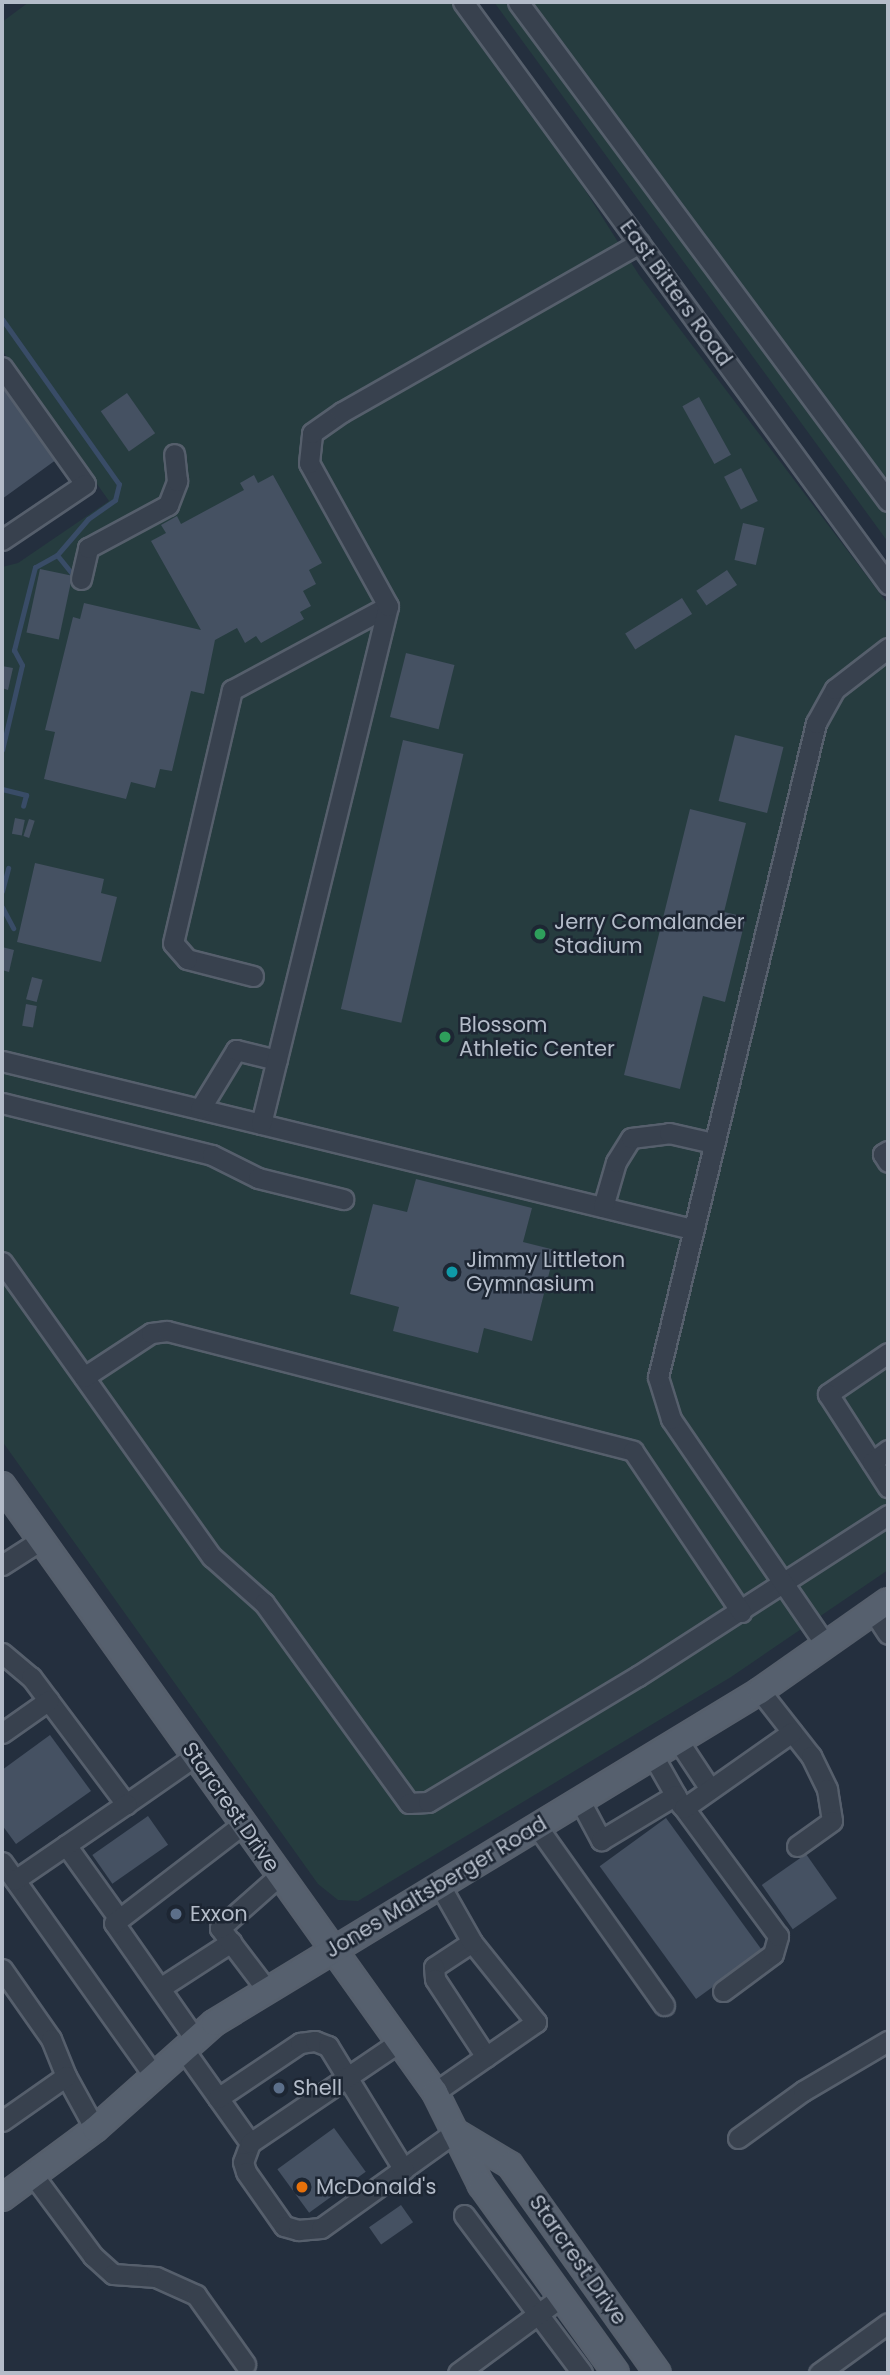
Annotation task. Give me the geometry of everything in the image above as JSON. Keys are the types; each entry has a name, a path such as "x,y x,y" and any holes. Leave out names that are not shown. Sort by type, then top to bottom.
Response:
{"main road":[{"name":"Starcrest Drive","path":"2,1485 435,2092 481,2185 616,2373"},
{"name":"Jones Maltsberger Road","path":"2,2198 95,2129 189,2045 267,1990 579,1798 760,1691 881,1606"},
{"name":"Starcrest Drive","path":"455,2132 510,2165 658,2373"}],"street":[{"name":"East Bitters Road","path":"463,2 888,584"},
{"path":"519,2 888,501"},
{"path":"261,1124 388,606 309,463 312,433 342,412 639,243"},
{"path":"2,367 85,484 2,540"},
{"path":"81,579 88,548 168,505 177,481 174,454"},
{"path":"253,976 187,959 173,943 232,690 388,606"},
{"path":"825,1644 671,1419 663,1399 661,1359 816,723 835,689 888,648"},
{"path":"200,1110 236,1050 277,1060"},
{"path":"2,1061 692,1229"},
{"path":"2,1103 212,1155 258,1178 343,1199"},
{"path":"603,1207 616,1162 631,1138 669,1133 713,1143"},
{"path":"888,1151 883,1154 888,1162"},
{"path":"2,1262 212,1557 264,1603 409,1803 428,1802 741,1612 888,1515"},
{"path":"84,1377 151,1333 167,1331 633,1451 741,1612"},
{"path":"888,1353 828,1394 888,1487"},
{"path":"872,1462 888,1450"},
{"path":"2,1565 41,1540"},
{"path":"881,1606 888,1634"},
{"path":"2,1653 31,1677 126,1804"},
{"path":"760,1691 792,1732 827,1789 832,1821 797,1846"},
{"path":"2,1733 49,1700"},
{"path":"579,1798 601,1840 710,1789 792,1732"},
{"path":"677,1739 710,1789"},
{"path":"652,1754 680,1802 778,1936 773,1954 723,1991"},
{"path":"15,1880 195,1756"},
{"path":"243,1824 114,1923 160,1988 218,2098 250,2143"},
{"path":"536,1825 664,2005"},
{"path":"66,1845 119,1919"},
{"path":"2,1862 155,2077"},
{"path":"267,1990 220,1928 280,1875"},
{"path":"435,2092 536,2022 472,1942 439,1884"},
{"path":"160,1988 231,1942"},
{"path":"472,1942 434,1967 435,1979 486,2057"},
{"path":"2,1969 51,2039 66,2076 95,2129"},
{"path":"218,2098 300,2043 315,2041 328,2046 404,2170"},
{"path":"738,2138 813,2085 888,2041"},
{"path":"399,2042 250,2143 243,2162 246,2172 285,2226 298,2230 321,2228 455,2132"},
{"path":"2,2121 66,2076"},
{"path":"33,2175 93,2256 113,2274 156,2277 196,2295 245,2364"},
{"path":"464,2215 582,2373"},
{"path":"458,2373 561,2297"},
{"path":"818,2373 888,2323"}],"green space":[{"name":"Blossom Athletic Center","path":"29,2 451,2 559,149 639,275 888,604 888,1570 731,1677 358,1901 338,1900 318,1884 2,1441 2,567 18,563 109,501 2,350 2,22"},
{"path":"494,2 888,2 888,542"}],"building":[{"path":"2,378 60,457 2,499"},
{"path":"127,393 155,433 129,451 101,411"},
{"path":"699,397 731,455 714,464 682,406"},
{"path":"741,468 758,501 741,510 724,477"},
{"path":"254,475 258,483 273,475 322,563 309,570 316,584 303,591 311,606 300,612 304,619 261,643 256,636 245,643 237,628 215,640 204,694 191,691 172,771 160,769 155,788 131,782 126,799 44,779 55,732 45,730 73,617 80,619 84,603 201,630 151,541 166,533 161,525 177,516 181,524 244,490 240,483"},
{"path":"743,523 764,528 756,565 734,560"},
{"path":"40,569 72,576 59,639 26,633"},
{"path":"727,570 737,585 706,606 696,591"},
{"path":"682,598 692,614 635,650 625,634"},
{"path":"406,653 455,665 439,729 390,717"},
{"path":"2,666 13,668 8,690 2,688"},
{"path":"735,735 784,747 767,813 719,801"},
{"path":"403,740 463,754 401,1023 341,1009"},
{"path":"690,809 746,823 724,912 746,917 725,1002 703,996 680,1089 624,1075"},
{"path":"15,818 25,820 22,836 12,834"},
{"path":"29,819 35,821 29,838 23,836"},
{"path":"35,863 104,879 101,893 117,897 101,962 17,942"},
{"path":"2,947 14,950 9,972 2,970"},
{"path":"32,977 43,980 37,1002 26,999"},
{"path":"26,1004 37,1006 33,1028 22,1026"},
{"name":"Jimmy Littleton Gymnasium","path":"416,1179 532,1208 523,1242 555,1250 532,1341 484,1328 478,1353 393,1331 399,1307 350,1294 373,1204 407,1212"},
{"path":"50,1735 91,1791 16,1844 2,1825 2,1770"},
{"path":"148,1816 168,1845 112,1884 92,1855"},
{"path":"666,1818 762,1951 696,1999 600,1866"},
{"path":"806,1854 837,1898 793,1929 762,1885"},
{"path":"334,2128 366,2172 309,2213 277,2169"},
{"path":"401,2205 413,2222 381,2245 369,2227"}],"waterway":[{"path":"2,319 119,484 115,500 88,519 57,555 35,567 14,650 22,665 2,750"},
{"path":"57,555 74,576"},
{"path":"2,789 26,795 23,806"},
{"path":"2,891 8,868"},
{"path":"2,907 13,928"}],"place":[{"name":"Jerry Comalander Stadium","path":"540,934"},
{"name":"Blossom Athletic Center","path":"445,1037"},
{"name":"Jimmy Littleton Gymnasium","path":"452,1272"},
{"name":"Exxon","path":"176,1914"},
{"name":"Shell","path":"279,2088"},
{"name":"McDonald's","path":"302,2187"}]}
